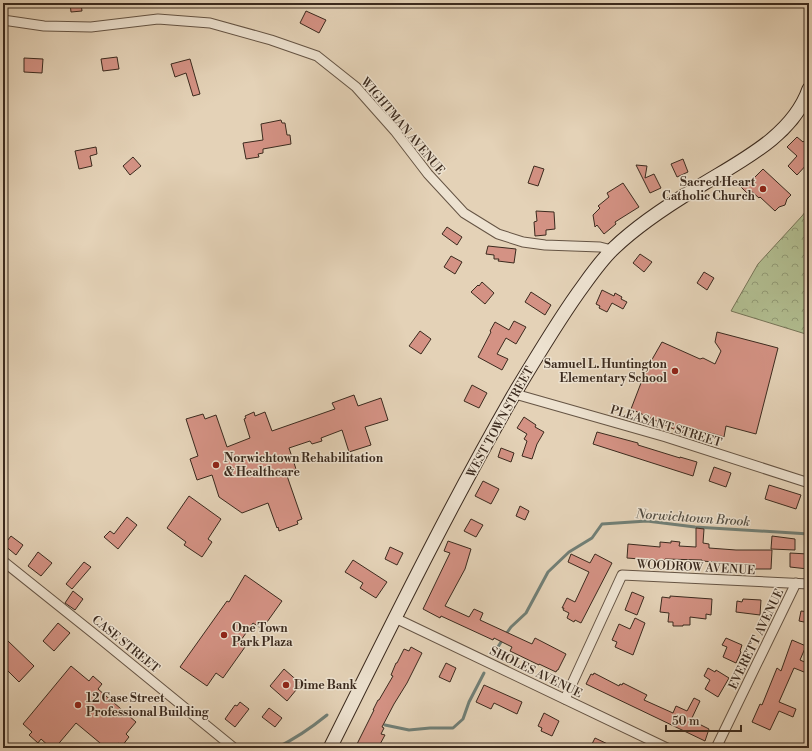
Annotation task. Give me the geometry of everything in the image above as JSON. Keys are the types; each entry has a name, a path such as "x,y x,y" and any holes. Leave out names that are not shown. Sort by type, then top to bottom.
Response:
{"main road":[{"name":"WEST TOWN STREET","path":"330,748 395,618 464,486 541,348 595,269 612,250 633,231 770,140 796,114 809,89"}],"street":[{"name":"WIGHTMAN AVENUE","path":"3,20 44,26 91,27 158,20 210,23 271,40 317,56 356,87 395,130 428,174 464,213 498,234 523,242 545,245 600,247 612,250"},
{"name":"PLEASANT STREET","path":"515,394 666,437 809,483"},
{"name":"CASE STREET","path":"3,561 234,748"},
{"name":"WOODROW AVENUE","path":"565,699 622,575 809,584"},
{"name":"EVERETT AVENUE","path":"716,748 796,583"},
{"name":"SHOLES AVENUE","path":"395,618 667,748"}],"green space":[{"path":"809,207 809,335 731,311 758,264"}],"building":[{"path":"70,3 81,3 82,11 71,12"},
{"path":"306,11 326,20 319,33 300,23"},
{"path":"117,57 119,69 103,71 101,59"},
{"path":"24,58 43,59 42,73 24,72"},
{"path":"190,59 200,94 193,96 186,73 175,77 171,64"},
{"path":"281,120 282,123 285,123 287,135 290,135 291,144 263,149 263,153 258,154 259,157 246,159 243,143 263,140 261,124"},
{"path":"809,136 809,162 797,175 788,166 797,156 787,147 797,137 803,142"},
{"path":"96,147 97,154 90,156 92,166 79,169 75,151"},
{"path":"133,157 141,166 130,175 123,166"},
{"path":"683,159 688,172 677,177 671,164"},
{"path":"636,165 647,166 645,178 654,174 661,188 650,193"},
{"path":"534,166 544,169 538,186 528,183"},
{"name":"Sacred Heart Catholic Church","path":"763,169 791,195 787,199 785,205 779,207 775,211 760,197 759,198 750,190 747,193 741,187 747,181 749,183"},
{"path":"623,183 639,207 615,222 616,224 604,234 597,225 595,227 593,215 600,208 598,206 609,197 607,193"},
{"path":"536,211 554,212 555,229 546,230 546,235 535,236 534,222 537,221"},
{"path":"447,227 462,237 457,245 442,234"},
{"path":"488,246 516,249 514,263 498,261 499,259 494,259 494,255 486,254"},
{"path":"640,254 652,262 644,272 633,263"},
{"path":"451,256 462,262 455,274 444,267"},
{"path":"704,272 714,278 707,290 697,283"},
{"path":"482,282 494,293 485,304 471,292"},
{"path":"602,290 614,296 615,293 622,297 621,299 627,302 623,309 612,303 607,312 599,308 600,306 596,304"},
{"path":"531,292 551,305 545,315 525,302"},
{"path":"514,321 526,327 516,344 506,338 497,354 508,359 502,370 478,357 495,322 509,330"},
{"path":"420,331 431,339 421,354 409,346"},
{"path":"717,332 778,348 756,434 726,426 724,437 696,429 694,433 685,428 682,433 631,409 646,370 662,342 715,364 721,351 715,342"},
{"path":"472,385 487,393 479,408 464,401"},
{"name":"Norwichtown Rehabilitation & Healthcare","path":"354,395 358,406 381,398 388,420 365,427 371,445 349,452 342,430 321,438 322,441 312,444 310,441 289,448 296,469 286,473 302,519 297,521 298,524 279,531 268,503 242,513 219,497 212,475 197,480 190,459 198,456 186,419 203,414 205,419 216,415 227,447 250,438 244,419 246,418 245,416 254,412 255,416 265,412 272,431 335,409 332,403"},
{"path":"524,417 536,425 535,427 544,432 537,444 532,459 522,456 527,441 524,439 527,434 517,428"},
{"path":"597,432 638,443 638,445 697,462 693,476 593,444"},
{"path":"501,448 514,453 511,462 498,457"},
{"path":"714,467 731,473 726,487 709,481"},
{"path":"483,481 499,489 491,504 475,496"},
{"path":"769,485 801,495 796,509 765,499"},
{"path":"189,496 221,519 208,539 212,542 202,557 184,545 186,542 167,528"},
{"path":"520,506 529,511 525,520 516,516"},
{"path":"127,517 137,525 118,549 104,537 110,531 114,534"},
{"path":"471,519 483,525 476,537 464,531"},
{"path":"696,528 704,529 703,543 709,544 709,548 772,550 771,569 755,569 755,565 702,560 665,559 665,561 627,558 628,544 660,547 660,542 671,543 671,541 680,542 679,546 696,547"},
{"path":"11,536 23,545 16,555 4,545"},
{"path":"772,536 795,539 795,550 771,549"},
{"path":"448,541 471,549 465,569 445,606 469,617 474,609 483,613 480,620 532,644 535,638 566,654 556,672 510,651 512,647 494,638 493,640 441,616 440,618 423,609 450,553 444,551"},
{"path":"390,547 403,553 397,565 385,559"},
{"path":"38,552 52,563 41,576 28,566"},
{"path":"790,553 808,554 808,569 790,567"},
{"path":"571,554 590,563 595,554 612,563 581,623 575,620 574,622 567,618 569,613 562,608 567,598 575,602 589,572 568,562"},
{"path":"353,560 387,582 376,598 360,588 363,583 345,572"},
{"path":"84,562 91,567 72,589 66,584"},
{"name":"One Town Park Plaza","path":"245,575 282,601 262,629 253,623 239,643 245,647 223,678 216,673 207,686 180,667 227,601 229,602"},
{"path":"73,591 83,599 75,610 65,603"},
{"path":"632,592 644,597 637,615 625,610"},
{"path":"670,596 712,599 711,615 706,614 706,619 690,617 690,625 673,626 673,622 668,622 669,613 660,612 662,597 670,598"},
{"path":"743,599 761,600 760,615 736,612 737,601 742,602"},
{"path":"801,611 809,612 809,623 799,621"},
{"path":"635,618 645,623 633,655 615,647 617,642 612,640 619,624 630,629"},
{"path":"58,623 70,633 54,651 43,641"},
{"path":"726,638 742,645 741,652 736,663 723,657 727,647 722,645"},
{"path":"792,640 806,646 800,660 809,664 809,674 794,668 779,702 796,709 793,717 779,711 770,730 752,722 760,704 762,705 777,668 781,671"},
{"path":"8,641 34,666 19,682 3,666 3,645"},
{"path":"411,647 422,653 382,727 384,728 381,734 385,735 378,748 355,748 378,700 393,676 391,675 396,663 404,649 409,651"},
{"path":"446,663 456,668 450,682 439,677"},
{"name":"12 Case Street Professional Building","path":"71,666 89,681 93,676 102,684 98,689 136,722 126,734 129,737 122,746 118,743 114,748 106,748 76,723 55,748 51,748 41,739 38,743 29,735 32,732 23,724"},
{"path":"708,668 715,672 716,670 729,678 718,697 705,689 710,680 704,676"},
{"name":"Dime Bank","path":"284,669 301,684 287,701 270,686"},
{"path":"594,673 619,686 623,683 647,695 644,700 673,713 676,706 687,711 694,698 700,701 691,720 709,729 705,741 586,684 591,674 593,675"},
{"path":"484,685 522,702 517,714 494,703 491,709 476,702"},
{"path":"240,702 249,709 235,727 225,719 235,705 237,706"},
{"path":"269,708 282,718 275,727 262,717"},
{"path":"544,713 559,721 552,736 541,731 542,728 538,726"},
{"path":"595,738 616,748 590,748"}],"waterway":[{"name":"Norwichtown Brook","path":"506,634 511,627 526,613 548,572 569,552 592,538 602,524 647,521 695,527 809,534"},
{"name":"Norwichtown Brook","path":"494,653 503,639"},
{"name":"Norwichtown Brook","path":"385,725 409,730 453,728 463,719 469,702 484,673"},
{"name":"Norwichtown Brook","path":"276,748 303,733 327,715"}],"place":[{"name":"Sacred Heart Catholic Church","path":"763,189"},
{"name":"Samuel L. Huntington Elementary School","path":"675,371"},
{"name":"Norwichtown Rehabilitation & Healthcare","path":"216,465"},
{"name":"One Town Park Plaza","path":"224,635"},
{"name":"Dime Bank","path":"286,685"},
{"name":"12 Case Street Professional Building","path":"78,705"}]}
